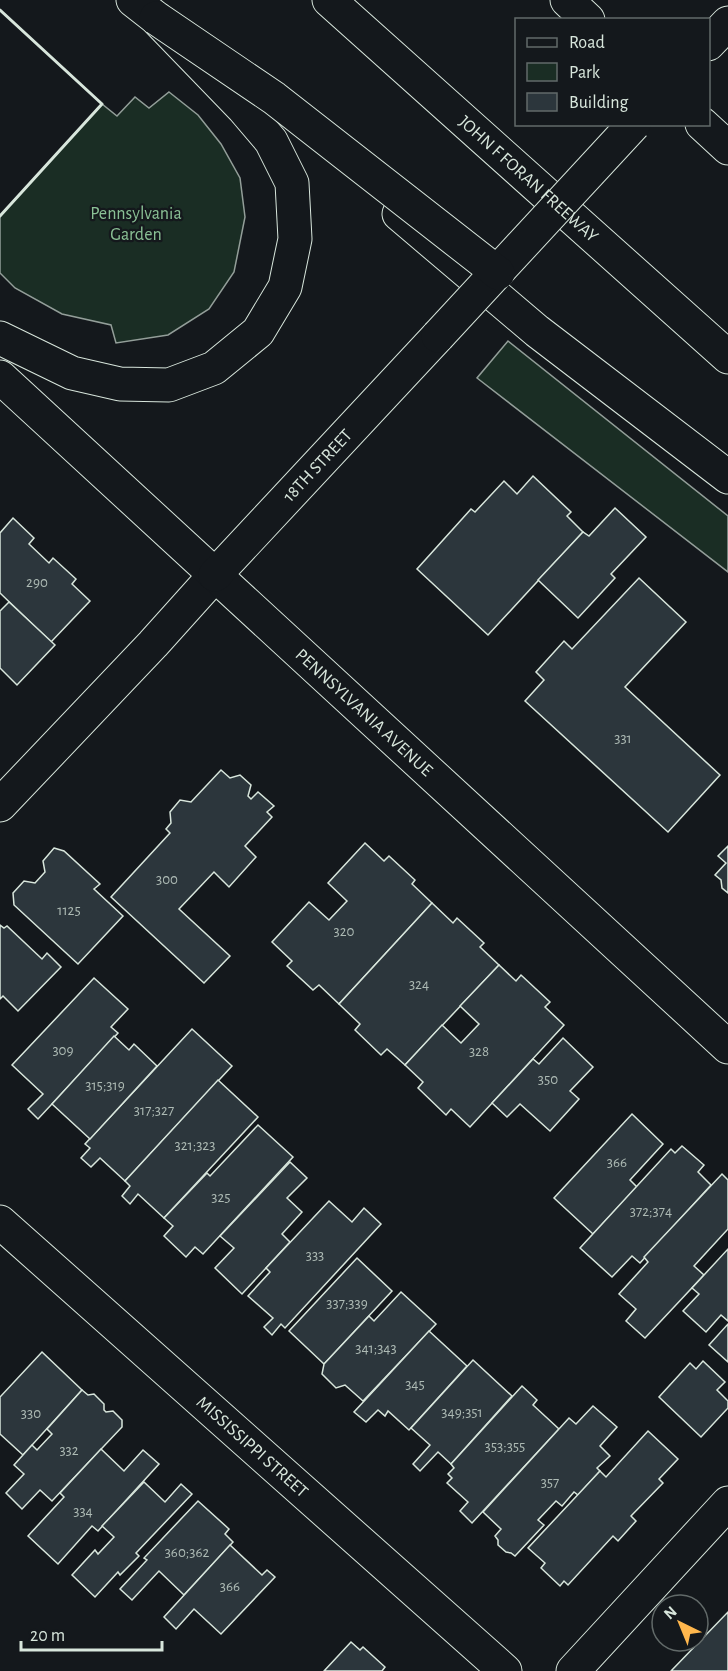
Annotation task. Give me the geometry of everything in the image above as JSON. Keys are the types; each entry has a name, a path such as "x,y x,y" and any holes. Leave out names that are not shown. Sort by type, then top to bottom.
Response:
{"main road":[{"path":"567,0 586,18"},
{"name":"JOHN F FORAN FREEWAY","path":"336,5 728,357"},
{"path":"0,338 72,373 120,384 169,385 214,368 258,332 285,288 295,239 292,183 271,141 243,108 145,6"},
{"path":"145,6 274,98 498,273"},
{"path":"145,6 537,331 728,477"},
{"path":"710,42 728,23"},
{"name":"18TH STREET","path":"0,804 153,644 632,126"},
{"path":"704,126 728,148"},
{"name":"PENNSYLVANIA AVENUE","path":"0,377 728,1047"},
{"name":"MISSISSIPPI STREET","path":"0,1222 505,1671"},
{"path":"573,1671 728,1503"}],"green space":[{"name":"Pennsylvania Garden","path":"169,92 198,115 221,144 240,178 245,217 234,272 209,309 168,335 116,343 111,325 62,314 15,288 0,273 0,216 102,104 117,116 135,97 149,108"},
{"path":"508,341 728,516 728,572 477,378"}],"building":[{"path":"533,476 571,512 567,516 583,532 488,635 417,569 471,509 475,512 504,481 517,494"},
{"path":"615,508 646,537 611,574 615,578 578,618 538,580 583,532 589,536"},
{"path":"13,518 34,538 29,544 49,563 53,558 76,579 72,584 90,601 51,642 0,593 0,533"},
{"path":"639,578 686,622 625,687 720,775 668,832 525,701 544,680 536,672 564,641 572,649"},
{"path":"9,602 55,645 17,685 0,668 0,611"},
{"path":"221,770 230,778 240,775 251,785 248,796 251,799 258,792 274,806 267,812 272,817 245,846 256,857 229,887 214,872 179,909 230,956 204,983 111,897 170,833 166,829 171,823 170,812 180,800 191,802"},
{"path":"365,843 384,861 389,856 415,880 412,884 432,903 339,1004 319,985 313,990 287,966 292,961 272,942 309,902 329,920 347,901 328,883"},
{"path":"728,846 728,893 722,888 721,880 715,875 726,863 718,856"},
{"path":"54,848 64,851 100,884 94,889 123,916 78,964 14,905 13,893 24,881 35,883 45,872 43,861"},
{"path":"432,903 453,923 457,918 484,943 480,947 499,965 405,1065 387,1049 381,1055 355,1030 360,1024 339,1004"},
{"path":"0,925 4,928 7,926 42,959 47,953 61,967 18,1011 3,996 0,999"},
{"path":"499,965 516,981 521,975 550,1002 545,1007 564,1025 470,1127 451,1109 446,1115 418,1088 423,1082 405,1065 442,1025 461,1043 479,1024 460,1006"},
{"path":"94,978 128,1009 111,1027 118,1033 38,1119 28,1109 43,1094 12,1065"},
{"path":"192,1029 232,1066 125,1181 100,1158 91,1167 81,1158 90,1148 85,1144"},
{"path":"114,1036 129,1050 134,1044 157,1066 90,1139 52,1104"},
{"path":"563,1038 593,1067 570,1091 579,1099 550,1131 520,1104 507,1117 492,1103 533,1059 539,1064"},
{"path":"218,1080 258,1117 164,1218 138,1194 130,1204 122,1196 130,1186 125,1181"},
{"path":"632,1114 663,1144 630,1180 637,1187 593,1234 554,1198"},
{"path":"258,1125 293,1157 203,1254 195,1247 186,1257 164,1236 173,1226 164,1218 207,1173 210,1176"},
{"path":"682,1146 704,1165 698,1172 711,1185 640,1263 632,1256 612,1277 580,1248 671,1149 675,1153"},
{"path":"290,1162 307,1178 287,1198 302,1212 282,1234 290,1242 242,1294 215,1268 234,1248 220,1236"},
{"path":"722,1174 728,1180 728,1229 694,1266 704,1275 645,1338 626,1321 636,1309 619,1294 648,1262 644,1257"},
{"path":"329,1201 352,1222 364,1208 381,1224 285,1328 281,1324 272,1335 264,1327 273,1318 248,1296 270,1272 266,1268"},
{"path":"728,1249 728,1321 721,1315 706,1332 683,1311 699,1294 692,1288"},
{"path":"357,1258 392,1291 324,1364 289,1331"},
{"path":"401,1292 436,1324 363,1401 345,1385 336,1388 322,1374 324,1364 369,1316 374,1321"},
{"path":"728,1324 728,1362 709,1345"},
{"path":"429,1331 467,1366 409,1430 388,1411 385,1416 378,1410 366,1422 354,1412"},
{"path":"42,1352 82,1390 23,1455 0,1434 0,1397"},
{"path":"473,1360 512,1396 451,1464 438,1452 420,1471 413,1464 430,1445 411,1428"},
{"path":"703,1361 725,1382 717,1390 728,1401 728,1408 701,1437 659,1397 690,1363 696,1369"},
{"path":"522,1386 537,1400 533,1405 559,1429 472,1523 460,1511 468,1502 447,1483 452,1478 448,1474 454,1468 451,1464"},
{"path":"82,1390 88,1395 94,1394 104,1404 106,1412 113,1411 122,1420 122,1427 52,1501 40,1490 22,1509 6,1493 24,1474 14,1465 32,1445 37,1450 52,1434 47,1429"},
{"path":"593,1406 617,1427 600,1446 610,1456 597,1468 600,1471 578,1495 574,1492 562,1506 556,1501 538,1520 544,1525 515,1556 506,1552 498,1545 495,1536 501,1529 483,1512 569,1418 576,1424"},
{"path":"648,1431 678,1459 659,1479 663,1483 631,1516 636,1521 618,1541 613,1536 568,1585 564,1581 560,1586 541,1568 545,1563 528,1548 600,1471 606,1477"},
{"path":"101,1449 124,1471 143,1450 159,1464 98,1531 92,1526 58,1564 28,1536 64,1497 60,1493"},
{"path":"144,1482 165,1502 181,1484 192,1494 136,1553 139,1556 120,1575 118,1572 95,1597 72,1575 95,1550 98,1554 114,1537 102,1526"},
{"path":"198,1501 229,1529 225,1534 233,1542 184,1595 159,1571 132,1600 120,1589 147,1560 144,1558"},
{"path":"230,1545 262,1575 267,1570 275,1577 221,1634 194,1609 176,1629 164,1617"},
{"path":"728,1612 728,1671 671,1671 688,1653 710,1653 710,1631"},
{"path":"351,1642 360,1650 363,1647 385,1667 382,1671 324,1671"}],"wall":[{"path":"0,10 102,104 0,216"}]}
